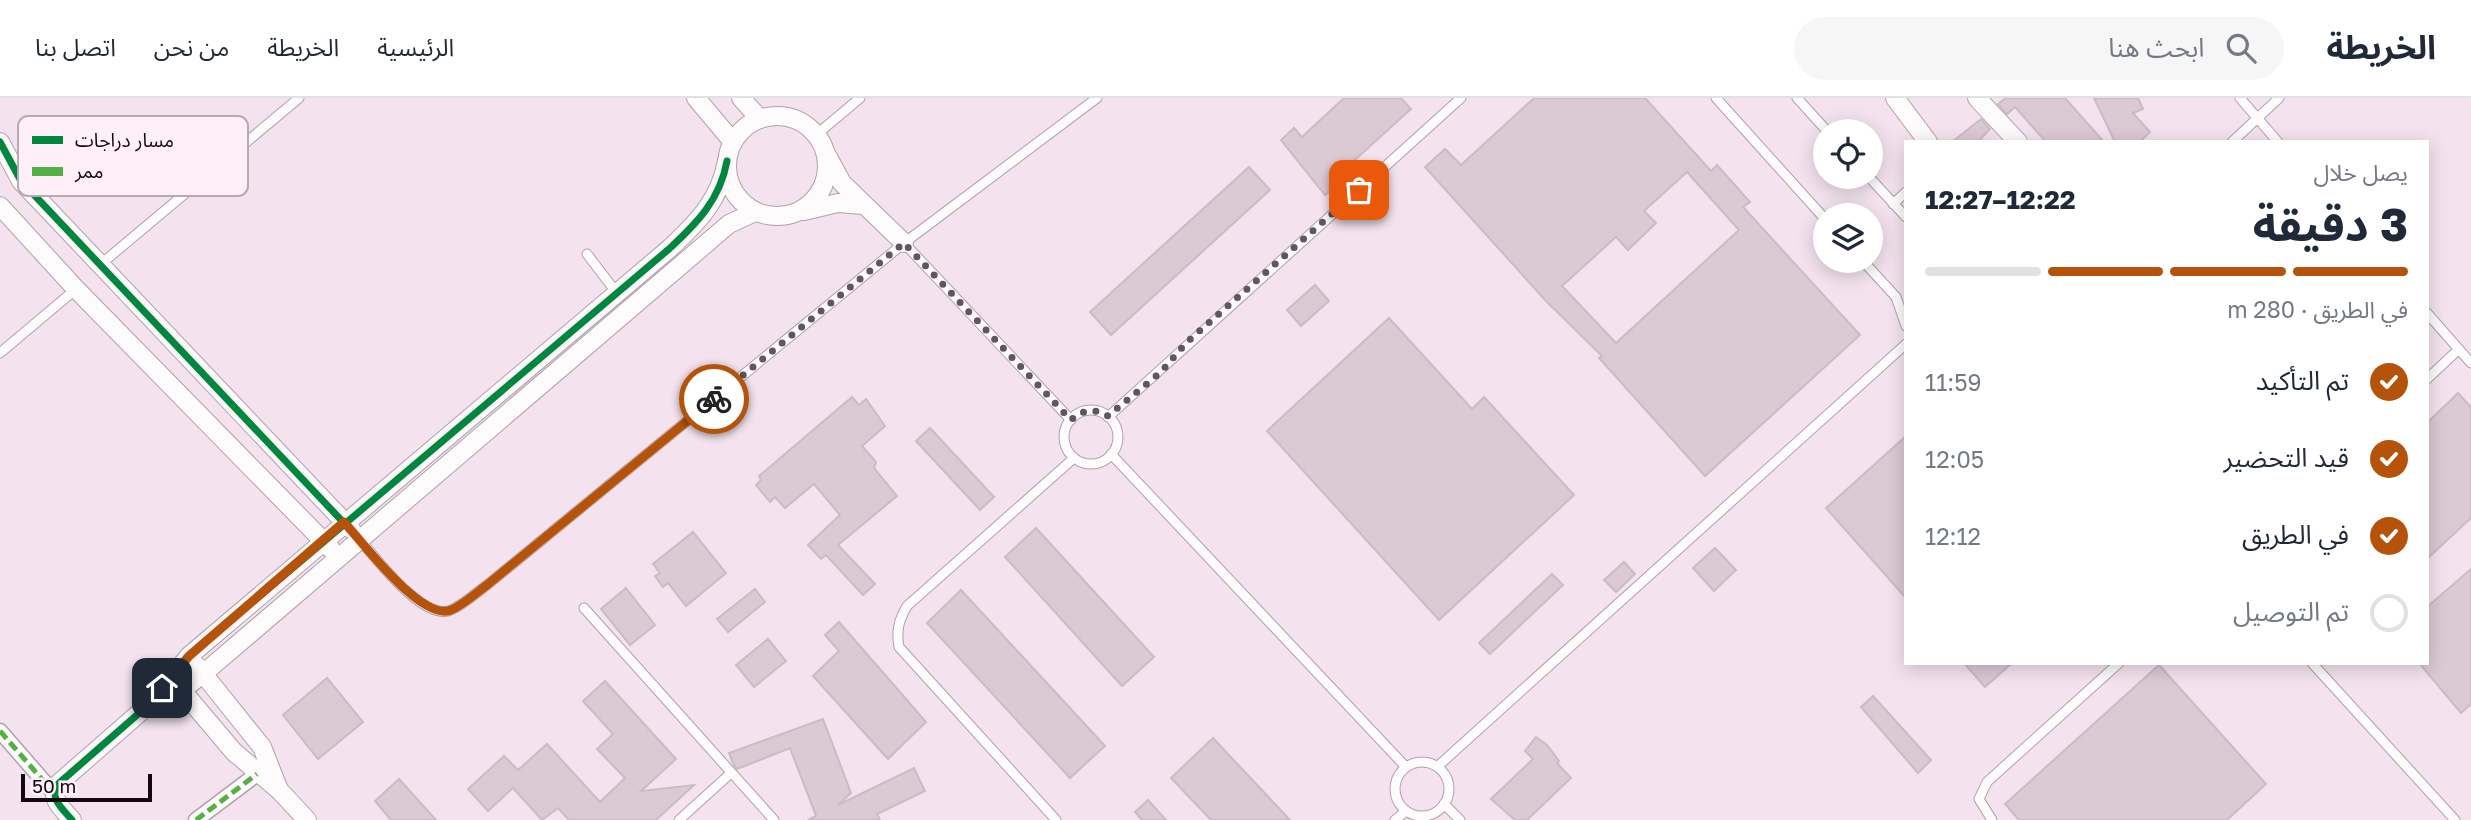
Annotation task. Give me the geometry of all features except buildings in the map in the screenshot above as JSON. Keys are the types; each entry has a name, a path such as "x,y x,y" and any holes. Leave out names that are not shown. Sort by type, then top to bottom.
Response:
{"street":[{"path":"696,98 733,142"},
{"path":"741,98 760,119"},
{"path":"1895,98 1926,140"},
{"path":"1977,98 2016,140"},
{"path":"176,683 189,656 694,226 719,192 733,142 744,128 760,119 786,117 803,123 821,143 842,183 904,243"},
{"path":"0,142 18,175"},
{"path":"799,212 813,201 823,187 827,169 821,143"},
{"path":"727,162 728,177 735,194 755,212 772,217 838,203 863,205"},
{"path":"35,196 360,540"},
{"path":"0,206 76,289 339,558"},
{"path":"53,792 58,784 153,701 176,683 204,673 729,224 755,212"},
{"path":"189,656 262,747 279,790"},
{"path":"176,683 257,774 279,790 307,820"},
{"path":"0,731 53,792 54,799 72,820"},
{"path":"196,820 257,774"}],"lane":[{"path":"248,141 299,98"},
{"path":"821,143 860,98"},
{"path":"360,540 399,584 420,602 437,611 449,611 487,585 904,243 1097,98"},
{"path":"1108,416 1461,98"},
{"path":"1716,98 1813,206"},
{"path":"1797,98 1816,119"},
{"path":"2240,98 2276,140"},
{"path":"2234,140 2279,98"},
{"path":"1880,189 1904,215"},
{"path":"1894,204 1904,194"},
{"path":"101,264 182,196"},
{"path":"904,243 1071,420"},
{"path":"587,254 616,292"},
{"path":"1874,273 1896,297 1904,320"},
{"path":"0,353 76,289"},
{"path":"2429,315 2471,363"},
{"path":"1438,766 1904,346"},
{"path":"2429,377 2459,349"},
{"path":"1085,411 1101,412 1108,416 1114,423 1118,439 1111,454 1097,463 1081,462 1074,458 1068,451 1064,435 1071,420 1085,411"},
{"path":"1111,454 1405,766"},
{"path":"1056,820 899,646 897,635 899,622 907,606 1074,458"},
{"path":"584,607 774,820"},
{"path":"1992,820 1979,799 1987,782 2117,665"},
{"path":"2314,665 2455,820"},
{"path":"1422,761 1438,766 1448,780 1448,797 1444,804 1438,812 1422,817 1405,811 1395,797 1395,780 1405,766 1422,761"},
{"path":"679,820 732,773"},
{"path":"1444,804 1460,820"},
{"path":"1395,820 1405,811"}],"marked path":[{"path":"0,731 53,792"},
{"path":"196,820 257,774"}],"cycle path":[{"path":"0,142 18,175"},
{"path":"72,820 56,799 58,784 153,701 189,656 669,249 706,210 719,188 727,161"},
{"path":"35,196 360,540"}],"way so far":[{"path":"714,399 904,243 1071,420 1077,414 1093,410 1108,416 1161,372 1186,343 1359,190"}],"route":[{"path":"162,688 189,656 344,522 399,584 420,602 437,611 449,611 487,585 714,399"}]}
